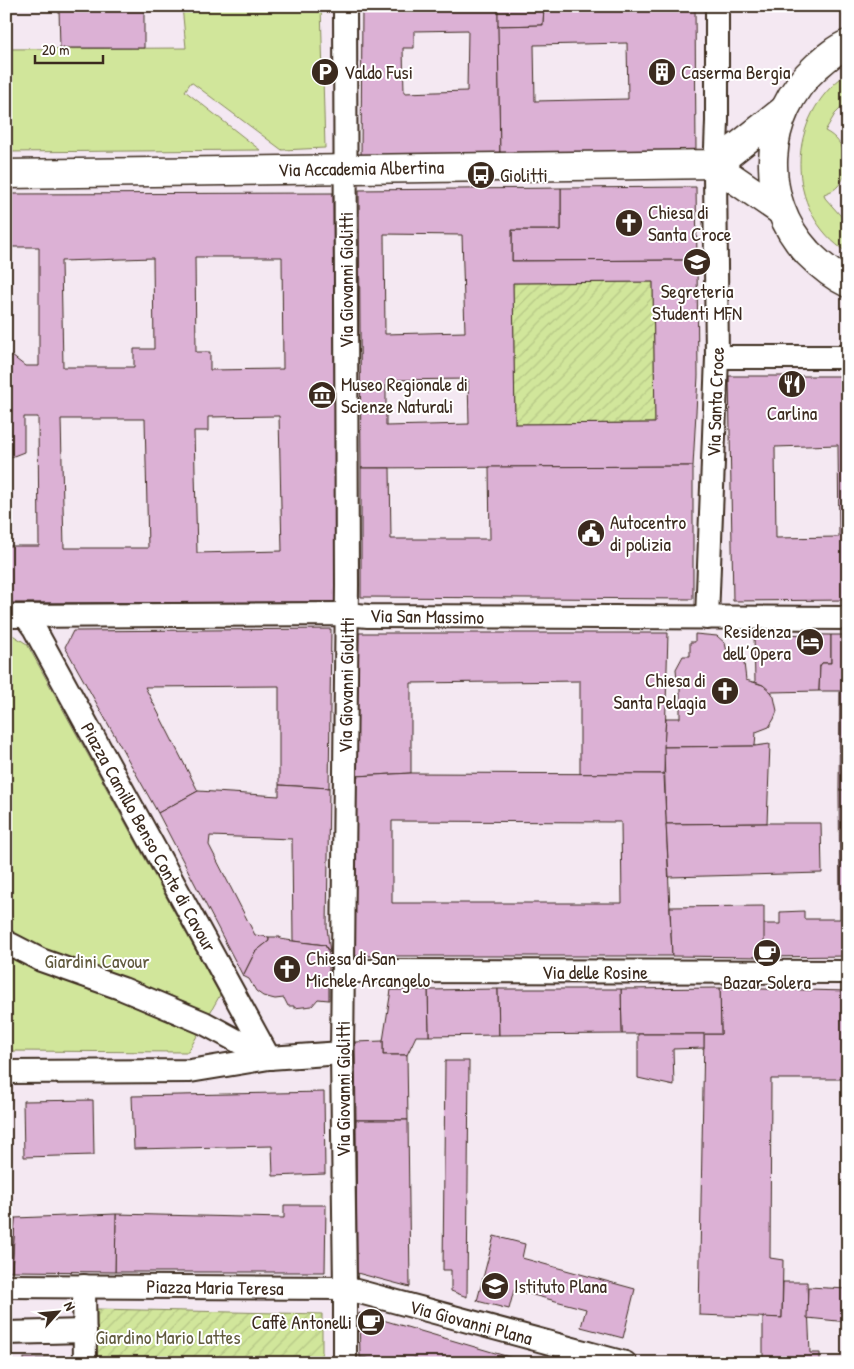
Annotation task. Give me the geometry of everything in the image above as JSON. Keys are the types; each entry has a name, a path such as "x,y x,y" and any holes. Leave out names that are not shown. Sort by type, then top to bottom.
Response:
{"street":[{"name":"Via Giovanni Giolitti","path":"345,6 346,614 342,1054 346,1288 345,1363"},
{"name":"Via Santa Croce","path":"707,618 717,357 717,6"},
{"path":"848,44 828,56 804,77 793,93 784,110 777,130 773,159 776,192 781,211 801,245 828,272 848,283"},
{"path":"781,211 730,176 716,164 784,110"},
{"name":"Via Accademia Albertina","path":"6,174 716,164"},
{"path":"717,357 848,357"},
{"name":"Via San Massimo","path":"16,616 346,614 368,616 848,618"},
{"name":"Piazza Camillo Benso Conte di Cavour","path":"16,616 34,628 269,1058"},
{"path":"6,942 41,960 123,989 195,1019 269,1058"},
{"path":"6,962 41,960"},
{"name":"Via delle Rosine","path":"343,971 848,972"},
{"path":"6,1072 190,1071 269,1058 342,1054"},
{"name":"Piazza Maria Teresa","path":"6,1286 346,1288"},
{"path":"84,1286 85,1363"},
{"name":"Via Giovanni Plana","path":"346,1288 625,1363"},
{"path":"6,1333 85,1332"}],"green space":[{"path":"182,6 321,6 325,148 282,150 191,82 185,91 260,150 6,152 6,49 186,48"},
{"path":"848,73 848,101 835,114 825,131 838,141 843,148 846,172 837,187 824,194 825,198 848,224 848,253 827,235 812,213 803,189 800,163 803,138 812,113 827,91"},
{"path":"653,282 655,423 515,424 513,283"},
{"name":"Giardini Cavour","path":"6,631 27,644 220,995 188,1052 6,1051"},
{"name":"Giardino Mario Lattes","path":"97,1309 322,1314 322,1363 97,1363"}],"building":[{"path":"362,6 498,6 500,155 361,158","holes":["468,30 467,91 404,93 403,48 414,48 414,31"]},
{"path":"498,6 544,6 543,25 498,26"},
{"name":"Caserma Bergia","path":"544,6 695,6 696,153 500,155 498,26 543,25","holes":["627,43 628,99 535,101 534,45"]},
{"path":"144,8 144,48 60,48 59,9"},
{"name":"Chiesa di Santa Croce","path":"696,187 697,260 512,261 512,230 561,230 561,188"},
{"path":"561,188 561,230 512,230 512,261 697,260 698,376 693,466 361,468 359,190","holes":["384,234 462,235 465,332 385,334","653,282 655,423 515,424 513,283","468,379 469,424 386,426 386,380"]},
{"path":"333,193 336,602 6,603 6,546 39,546 38,417 24,417 24,452 6,459 6,355 12,356 25,366 39,366 39,247 6,247 6,194","holes":["195,257 282,257 283,369 210,370 210,352 196,352","153,258 154,349 134,349 134,367 63,367 61,261","279,416 282,551 197,553 194,431 208,431 208,417","61,419 145,419 148,548 64,548"]},
{"path":"729,376 848,376 848,600 733,601","holes":["838,445 839,537 776,538 775,447"]},
{"path":"693,466 693,599 361,597 361,468 390,468 391,539 490,539 489,467"},
{"path":"331,629 329,788 279,785 279,686 145,687 198,791 158,813 65,647 73,631"},
{"path":"359,633 668,633 664,774 580,774 580,681 411,683 411,773 356,776"},
{"name":"Chiesa di Santa Pelagia","path":"695,634 717,636 725,643 727,652 732,657 741,659 744,663 746,680 763,685 770,690 774,697 777,711 774,719 769,727 756,732 755,746 664,747 666,718 680,718 680,687 676,669 683,656 690,656 690,642 695,642"},
{"path":"754,634 831,635 831,663 822,663 820,666 819,691 771,692 763,685 755,682"},
{"path":"831,635 848,635 848,790 839,790 840,691 819,691 820,666 822,663 831,663"},
{"path":"770,744 767,823 666,824 664,747 755,746"},
{"path":"411,773 664,774 672,956 355,956 356,776","holes":["392,821 621,822 622,903 392,903"]},
{"path":"279,785 329,788 327,927 330,953 325,945 293,941 292,839 210,836 209,845 255,935 269,937 269,941 255,952 243,976 158,813 198,791 279,796"},
{"path":"839,790 848,790 848,902 840,902"},
{"path":"821,823 822,873 669,877 666,824"},
{"path":"840,902 848,902 848,956 764,957 763,924 780,924 780,912 804,911 804,919 840,919"},
{"path":"764,906 764,957 672,956 670,907"},
{"name":"Chiesa di San Michele Arcangelo","path":"269,937 280,937 280,939 325,945 333,963 329,965 329,973 333,976 333,986 329,986 329,1000 318,999 312,1006 294,1008 294,1006 288,1006 284,998 275,999 263,996 256,991 249,979 243,976 255,952 269,941"},
{"path":"720,988 848,991 848,1079 771,1079 770,1258 783,1260 782,1318 699,1315 704,1034 721,1034"},
{"path":"720,988 721,1034 622,1034 621,989"},
{"path":"498,989 499,1035 429,1036 428,990"},
{"path":"498,989 621,989 622,1034 499,1035"},
{"path":"391,990 428,990 429,1036 416,1036 407,1055 383,1055 383,1041"},
{"path":"638,1034 704,1034 704,1048 673,1049 674,1086 638,1078"},
{"path":"383,1041 383,1055 407,1055 408,1120 356,1120 355,1042"},
{"path":"445,1061 469,1061 467,1297 451,1291 451,1270 443,1270"},
{"path":"324,1092 325,1174 273,1176 272,1146 134,1149 132,1096"},
{"path":"93,1100 94,1155 24,1157 23,1101"},
{"path":"356,1120 408,1120 410,1287 357,1273"},
{"path":"284,1205 326,1205 325,1272 115,1272 116,1214 284,1218"},
{"path":"116,1214 115,1272 12,1271 15,1218"},
{"path":"6,1218 15,1218 12,1271 6,1271"},
{"name":"Istituto Plana","path":"494,1236 525,1244 522,1258 635,1289 623,1338 581,1327 586,1309 514,1290 509,1309 477,1301"},
{"path":"783,1282 807,1282 810,1353 820,1353 820,1363 763,1363 763,1317 782,1318"},
{"path":"808,1287 848,1289 848,1322 807,1318"},
{"path":"359,1313 509,1357 507,1363 427,1363 414,1358 411,1363 396,1363 360,1357"},
{"path":"360,1357 396,1363 360,1363"},
{"path":"509,1357 532,1363 507,1363"},
{"path":"24,1358 60,1358 60,1363 24,1363"}],"place":[{"name":"Valdo Fusi","path":"325,72"},
{"name":"Caserma Bergia","path":"662,72"},
{"name":"Giolitti","path":"481,175"},
{"name":"Chiesa di Santa Croce","path":"629,223"},
{"name":"Segreteria Studenti MFN","path":"697,262"},
{"name":"Carlina","path":"792,384"},
{"name":"Museo Regionale di Scienze Naturali","path":"322,395"},
{"name":"Autocentro di polizia","path":"591,533"},
{"name":"Residenza dell’Opera","path":"810,642"},
{"name":"Chiesa di Santa Pelagia","path":"725,691"},
{"name":"Bazar Solera","path":"767,953"},
{"name":"Chiesa di San Michele Arcangelo","path":"287,969"},
{"name":"Istituto Plana","path":"495,1286"},
{"name":"Caffè Antonelli","path":"371,1322"}]}
